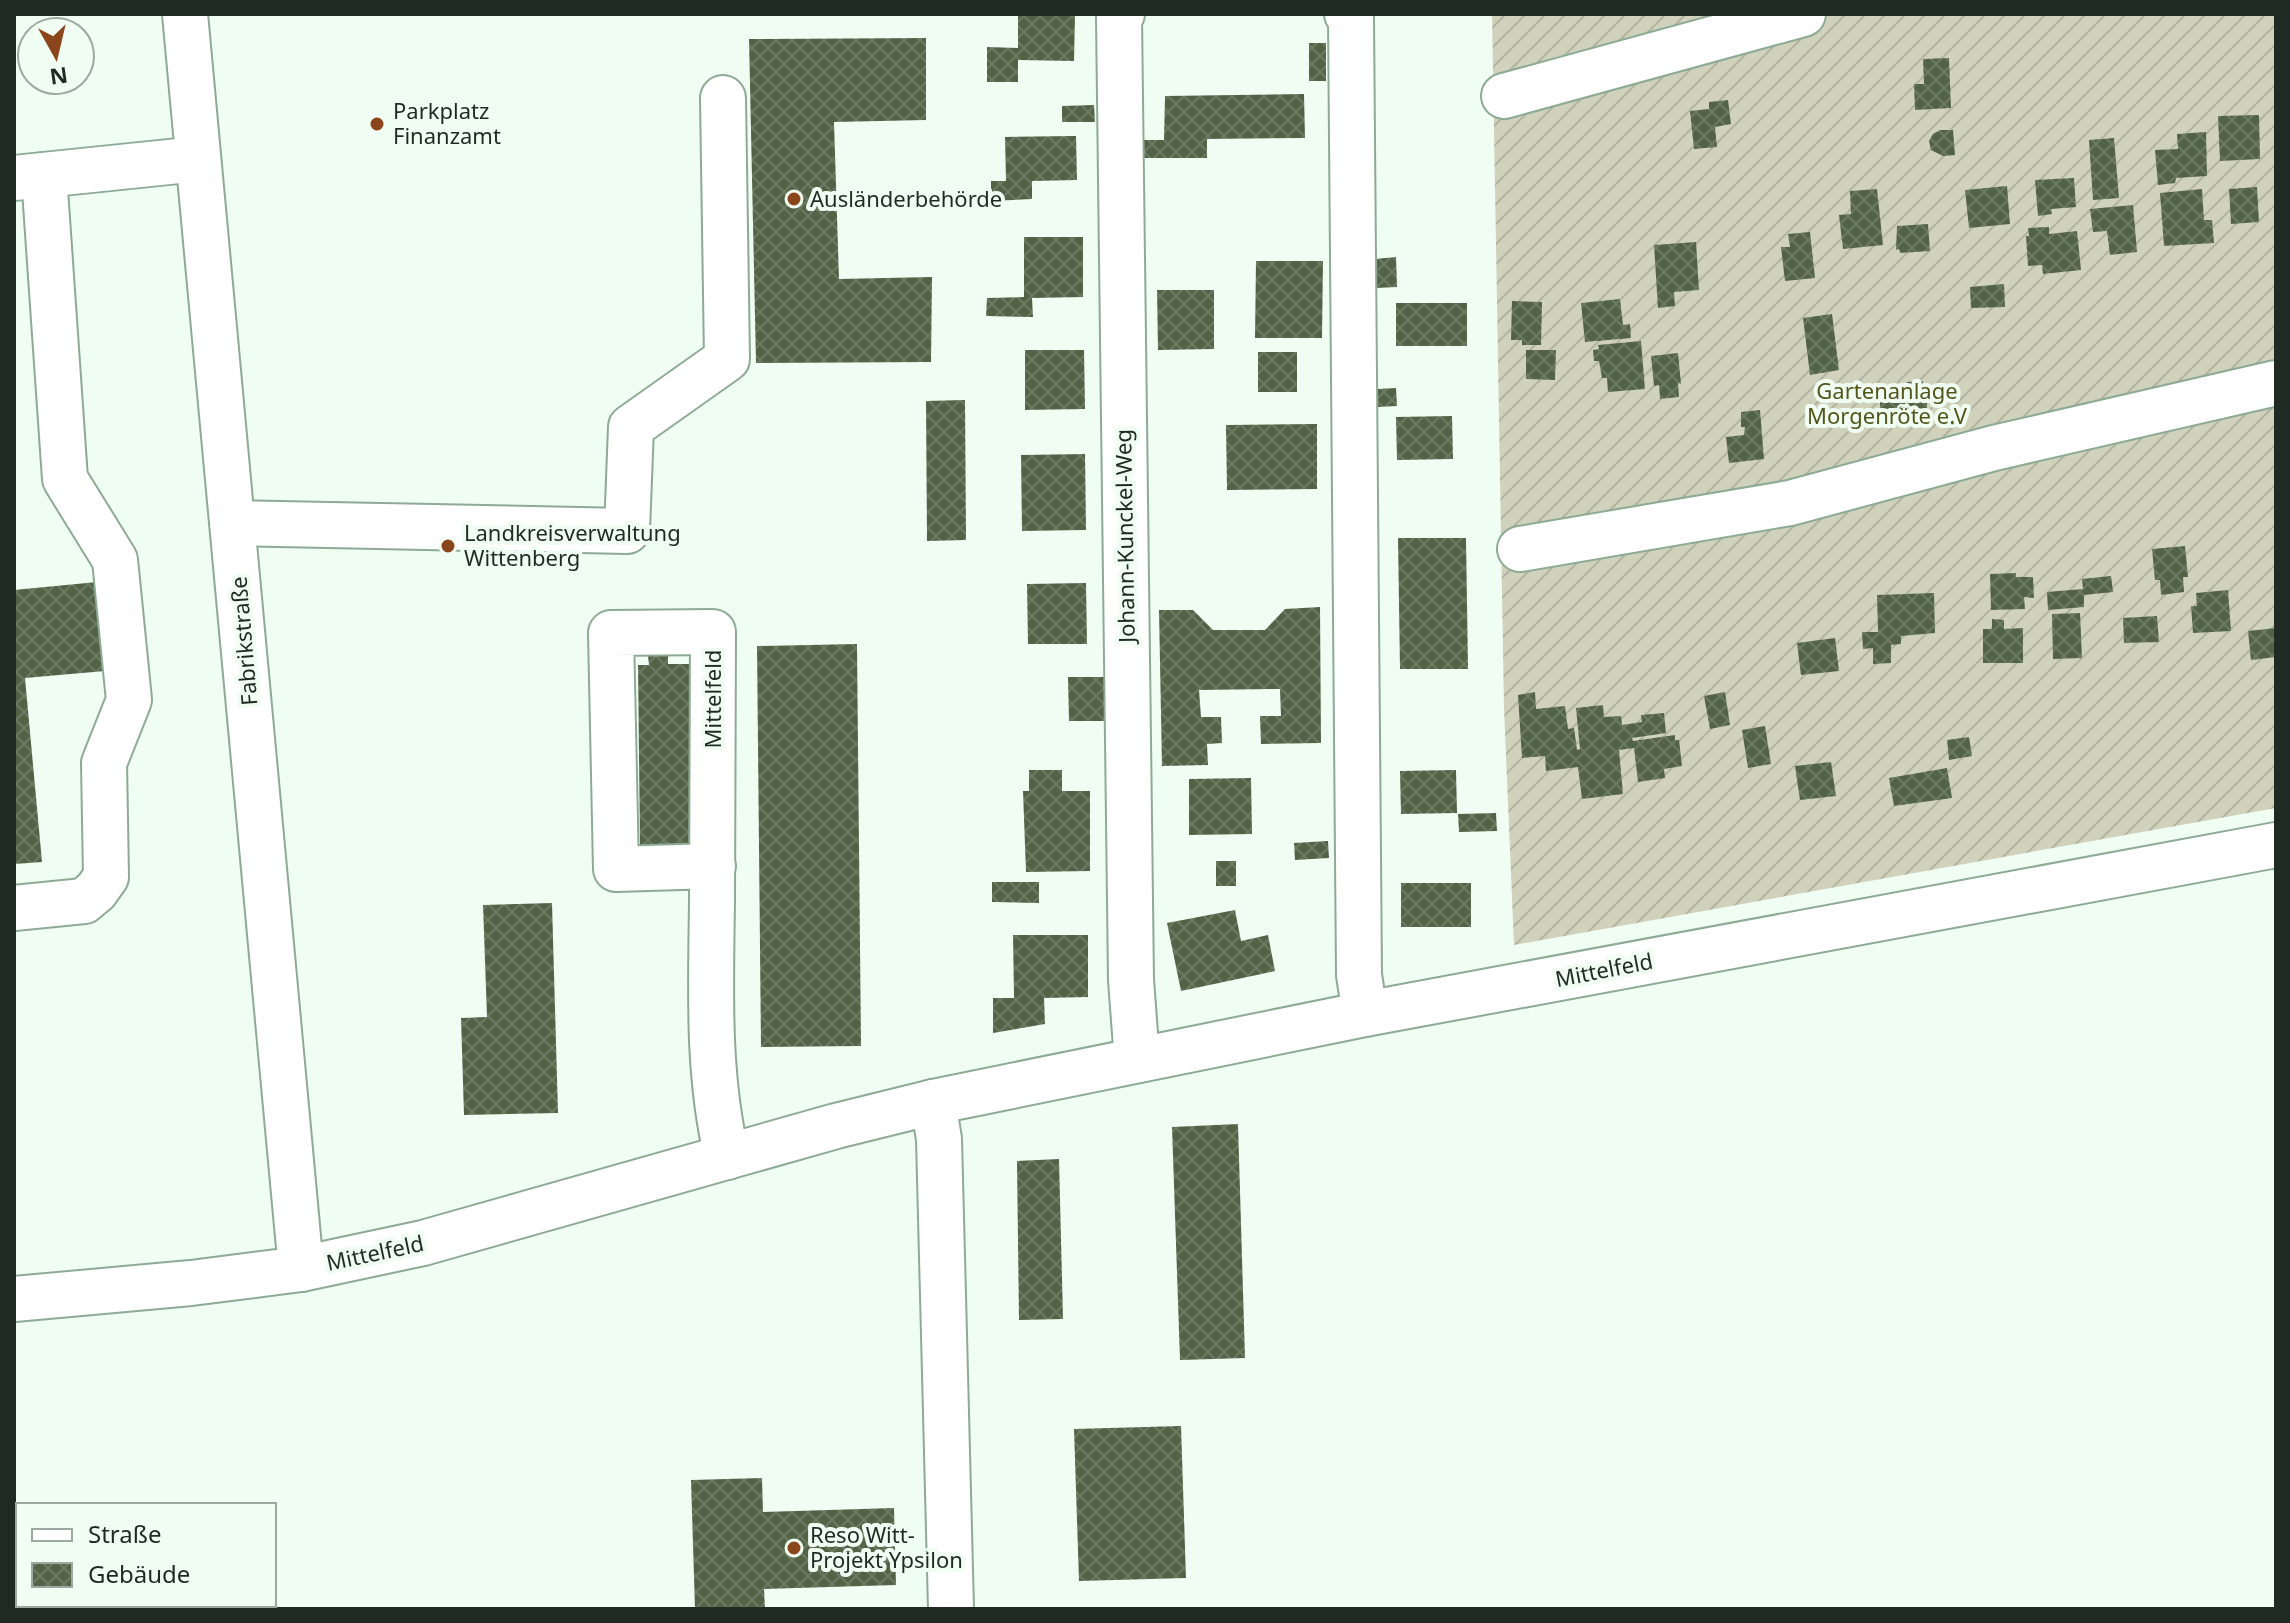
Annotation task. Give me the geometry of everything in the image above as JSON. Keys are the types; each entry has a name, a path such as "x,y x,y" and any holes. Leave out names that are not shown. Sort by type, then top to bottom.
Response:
{"street":[{"name":"Fabrikstraße","path":"185,14 301,1269"},
{"name":"Johann-Kunckel-Weg","path":"1122,14 1119,17 1131,980 1137,1060"},
{"path":"1347,14 1351,18 1359,975 1365,1014"},
{"path":"1504,96 1803,14"},
{"path":"233,523 627,531 631,427 727,359 723,98"},
{"path":"14,908 84,901 106,877 104,763 129,700 115,560 65,479 29,177 198,159"},
{"path":"1520,549 1790,503 1994,448 2276,383"},
{"name":"Mittelfeld","path":"713,866 616,869 611,633 713,632 713,866 711,1027 719,1123 727,1157"},
{"name":"Mittelfeld","path":"14,1299 301,1269 423,1243 933,1102 1365,1014 2276,845"},
{"path":"933,1102 939,1139 951,1609"}],"green space":[{"name":"Gartenanlage Morgenröte e.V","path":"1492,14 2276,14 2276,808 1514,945 1504,708"}],"building":[{"path":"1018,16 1075,16 1074,61 1018,60 1018,82 987,82 987,47 1018,48"},
{"name":"Ausländerbehörde","path":"926,38 926,120 834,122 839,279 932,277 931,362 756,363 749,39"},
{"path":"1309,43 1326,43 1326,81 1309,81"},
{"path":"1949,58 1951,108 1915,110 1914,84 1924,84 1923,59"},
{"path":"1304,94 1305,138 1207,139 1207,158 1140,158 1140,140 1164,140 1165,96"},
{"path":"1728,100 1731,124 1715,127 1717,147 1694,149 1690,111 1709,109 1709,102"},
{"path":"1094,105 1095,122 1062,122 1062,106"},
{"path":"2259,115 2260,159 2220,161 2218,116"},
{"path":"1940,130 1953,130 1955,155 1943,156 1931,150 1929,141"},
{"path":"2206,132 2207,176 2176,178 2175,183 2158,185 2155,150 2178,149 2177,134"},
{"path":"1076,136 1077,180 1032,181 1032,199 991,201 991,181 1006,181 1005,137"},
{"path":"2114,138 2119,198 2093,200 2089,140"},
{"path":"2074,178 2076,207 2051,209 2052,214 2038,216 2035,180"},
{"path":"2007,186 2010,224 1969,228 1965,190"},
{"path":"2257,187 2259,222 2231,224 2229,189"},
{"path":"1877,189 1883,245 1843,249 1839,215 1851,214 1850,191"},
{"path":"2202,189 2204,220 2212,220 2214,243 2164,246 2160,193"},
{"path":"2133,205 2137,252 2110,255 2107,231 2093,232 2090,209"},
{"path":"1928,224 1930,251 1900,253 1899,249 1896,250 1897,226"},
{"path":"2049,227 2049,234 2077,231 2081,270 2043,274 2042,265 2028,266 2028,228"},
{"path":"1810,232 1815,278 1785,281 1781,247 1790,247 1788,234"},
{"path":"1024,237 1083,237 1083,297 1032,298 1033,317 986,316 987,298 1024,297"},
{"path":"1696,242 1699,290 1674,292 1675,306 1658,308 1654,245"},
{"path":"1396,257 1397,287 1376,288 1375,259"},
{"path":"1256,261 1323,261 1322,338 1255,338"},
{"path":"2004,284 2005,307 1971,308 1970,287"},
{"path":"1157,290 1214,290 1214,349 1158,350"},
{"path":"1620,299 1623,325 1630,324 1631,338 1585,342 1581,303"},
{"path":"1512,301 1542,302 1541,345 1522,345 1522,340 1511,340"},
{"path":"1396,303 1467,303 1467,346 1396,346"},
{"path":"1832,314 1839,370 1810,375 1803,318"},
{"path":"1641,341 1645,389 1608,392 1607,378 1602,378 1599,361 1594,361 1593,350 1599,349 1598,345"},
{"path":"1025,350 1084,350 1085,409 1025,410"},
{"path":"1526,350 1556,350 1555,380 1526,379"},
{"path":"1258,352 1297,352 1297,392 1258,392"},
{"path":"1678,353 1679,397 1660,399 1659,385 1654,386 1651,356"},
{"path":"1923,381 1923,392 1927,391 1927,409 1909,412 1907,382"},
{"path":"1396,388 1397,406 1378,407 1377,389"},
{"path":"1904,388 1906,417 1881,419 1879,390"},
{"path":"965,400 966,540 927,541 926,401"},
{"path":"1760,410 1764,459 1729,463 1726,437 1744,435 1741,412"},
{"path":"1452,416 1453,459 1397,460 1396,417"},
{"path":"1317,424 1317,489 1227,490 1226,425"},
{"path":"1085,454 1086,530 1022,531 1021,455"},
{"path":"1398,538 1466,538 1468,669 1400,669"},
{"path":"2185,546 2188,577 2183,577 2184,592 2161,595 2160,580 2155,580 2152,549"},
{"path":"2016,573 2016,577 2033,577 2034,598 2024,597 2025,609 1991,610 1990,574"},
{"path":"2111,576 2113,592 2084,595 2084,607 2048,610 2047,592 2083,589 2082,579"},
{"path":"97,582 105,671 25,678 42,862 14,864 14,590"},
{"path":"1086,583 1087,644 1028,644 1027,584"},
{"path":"2228,590 2231,631 2193,633 2191,606 2197,606 2196,593"},
{"path":"1934,593 1935,633 1901,636 1901,644 1891,645 1891,663 1873,664 1873,648 1863,649 1862,632 1878,632 1877,595"},
{"path":"1320,607 1321,743 1261,744 1260,716 1281,716 1280,689 1199,690 1201,717 1221,717 1222,743 1207,744 1208,765 1162,766 1159,610 1193,610 1213,630 1265,630 1285,609"},
{"path":"2080,613 2082,658 2053,659 2052,614"},
{"path":"2157,616 2159,642 2124,643 2123,618"},
{"path":"1992,619 2004,620 2004,629 2023,628 2023,663 1983,663 1983,629 1992,629"},
{"path":"2276,628 2276,657 2251,660 2248,631"},
{"path":"1835,638 1839,671 1801,675 1797,643"},
{"path":"857,644 861,1046 761,1047 757,646"},
{"path":"668,655 668,664 693,664 697,845 640,845 638,665 649,665 648,656"},
{"path":"1068,677 1105,677 1105,721 1069,721"},
{"path":"1535,692 1536,709 1565,706 1568,729 1574,728 1577,750 1580,749 1576,708 1603,705 1604,717 1621,716 1622,725 1642,722 1641,715 1664,713 1666,733 1632,738 1633,741 1675,735 1675,740 1679,740 1682,766 1664,769 1665,778 1638,782 1634,748 1619,750 1623,794 1582,799 1578,767 1546,771 1545,756 1522,758 1518,695"},
{"path":"1725,692 1730,725 1710,729 1704,696"},
{"path":"1765,726 1771,764 1748,768 1742,730"},
{"path":"1969,737 1972,756 1949,760 1947,740"},
{"path":"1831,762 1836,796 1800,800 1795,766"},
{"path":"1947,768 1952,798 1894,806 1889,778"},
{"path":"1029,770 1062,770 1062,791 1090,791 1090,871 1026,872 1023,791 1029,791"},
{"path":"1456,770 1457,813 1401,814 1400,771"},
{"path":"1251,778 1252,834 1189,835 1189,779"},
{"path":"1496,813 1497,831 1459,832 1458,814"},
{"path":"1328,841 1329,858 1295,860 1294,843"},
{"path":"1216,861 1236,861 1236,886 1216,886"},
{"path":"992,882 1039,882 1039,903 992,902"},
{"path":"1401,883 1471,883 1471,927 1401,927"},
{"path":"552,903 558,1113 464,1115 461,1018 487,1017 483,905"},
{"path":"1235,910 1241,941 1268,935 1275,971 1181,991 1167,923"},
{"path":"1013,935 1088,935 1088,997 1044,998 1045,1024 993,1033 993,998 1014,998"},
{"path":"1238,1124 1245,1358 1180,1360 1172,1127"},
{"path":"1059,1159 1063,1319 1019,1320 1017,1161"},
{"path":"1181,1426 1186,1578 1079,1581 1074,1429"},
{"name":"Reso Witt- Projekt Ypsilon","path":"762,1478 763,1512 894,1508 896,1585 764,1589 765,1609 695,1609 691,1480"}],"place":[{"name":"Parkplatz Finanzamt","path":"377,124"},
{"name":"Ausländerbehörde","path":"794,199"},
{"name":"Landkreisverwaltung Wittenberg","path":"448,546"},
{"name":"Reso Witt- Projekt Ypsilon","path":"794,1548"}]}
